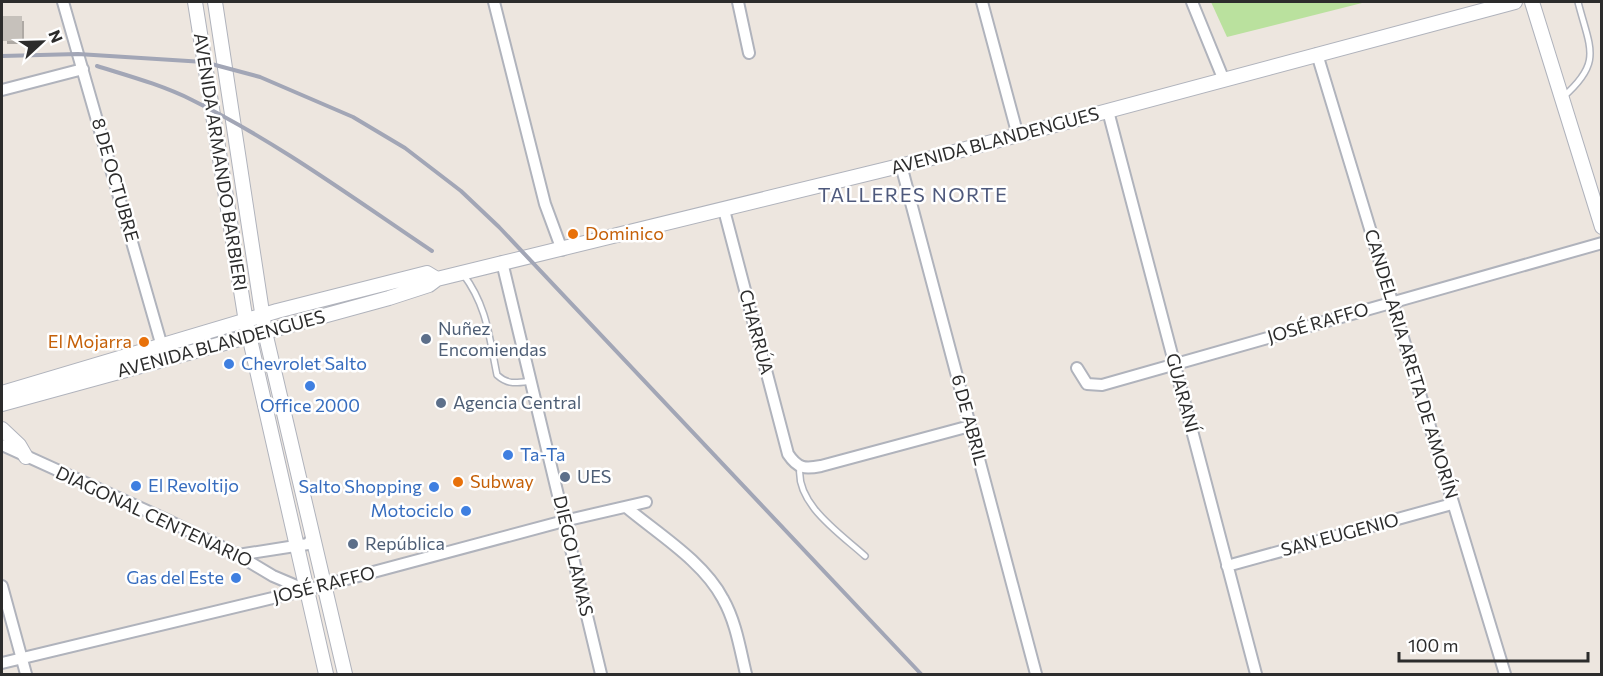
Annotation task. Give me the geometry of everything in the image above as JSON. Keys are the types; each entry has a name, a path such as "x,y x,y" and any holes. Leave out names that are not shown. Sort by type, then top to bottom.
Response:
{"street":[{"name":"8 DE OCTUBRE","path":"63,2 164,353"},
{"name":"AVENIDA ARMANDO BARBIERI","path":"195,2 248,329 326,675"},
{"name":"AVENIDA ARMANDO BARBIERI","path":"215,2 262,317 345,675"},
{"path":"494,2 545,204 562,250"},
{"path":"738,2 749,53"},
{"path":"982,2 1018,136"},
{"path":"1192,2 1223,78"},
{"name":"AVENIDA BLANDENGUES","path":"248,329 265,332 429,285 437,279 462,272 562,250 1018,136 1223,78 1515,2"},
{"path":"1532,2 1602,227"},
{"name":"CANDELARIA ARETA DE AMORÍN","path":"1317,54 1504,675"},
{"path":"2,90 83,69"},
{"name":"GUARANÍ","path":"1108,111 1256,675"},
{"name":"6 DE ABRIL","path":"901,165 1036,675"},
{"name":"CHARRÚA","path":"724,210 788,454 800,467"},
{"name":"JOSÉ RAFFO","path":"1077,368 1087,384 1101,385 1602,243"},
{"name":"DIEGO LAMAS","path":"502,262 601,675"},
{"name":"AVENIDA BLANDENGUES","path":"2,404 248,329 262,317 427,273 437,279"},
{"name":"AVENIDA BLANDENGUES","path":"2,393 164,353"},
{"path":"800,467 821,466 970,426"},
{"path":"2,429 19,445 26,457"},
{"name":"DIAGONAL CENTENARIO","path":"2,445 238,555 273,576 306,590"},
{"name":"JOSÉ RAFFO","path":"2,663 323,586 564,521 646,502"},
{"name":"SAN EUGENIO","path":"1227,566 1452,504"},
{"path":"626,507 695,564 723,598 733,621 746,675"},
{"path":"238,555 297,546 308,543 312,538"},
{"path":"2,586 27,675"}],"lane":[{"path":"1562,98 1583,80 1592,59 1578,2"},
{"path":"462,272 477,293 482,305 497,375 505,382 513,384 531,381"},
{"path":"800,467 799,481 806,497 825,519 865,556"}],"green space":[{"path":"1211,2 1366,2 1227,37"}],"building":[{"path":"2,16 22,16 22,41 2,41"}],"railway":[{"path":"2,56 78,54 204,62 260,77 353,117 405,148 461,191 499,227 921,674"},
{"path":"97,66 169,90 223,116 314,171 432,251"}],"place":[{"name":"Dominico","path":"573,234"},
{"name":"Nuñez Encomiendas","path":"426,339"},
{"name":"El Mojarra","path":"144,342"},
{"name":"Chevrolet Salto","path":"229,364"},
{"name":"Office 2000","path":"310,386"},
{"name":"Agencia Central","path":"441,403"},
{"name":"Ta-Ta","path":"508,455"},
{"name":"UES","path":"565,477"},
{"name":"Subway","path":"458,482"},
{"name":"El Revoltijo","path":"136,486"},
{"name":"Salto Shopping","path":"434,487"},
{"name":"Motociclo","path":"466,511"},
{"name":"República","path":"353,544"},
{"name":"Gas del Este","path":"236,578"}],"district":[{"name":"TALLERES NORTE","path":"913,195"}]}
